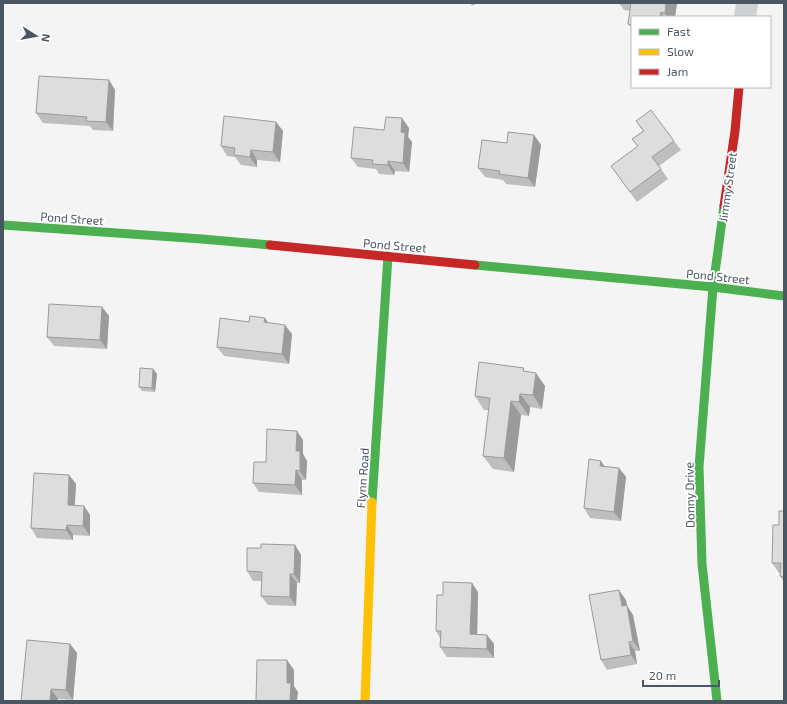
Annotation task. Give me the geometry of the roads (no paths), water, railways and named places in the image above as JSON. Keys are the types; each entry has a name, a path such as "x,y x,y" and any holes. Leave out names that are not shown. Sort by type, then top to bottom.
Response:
{"street":[{"path":"745,16 747,3"},
{"name":"Jimmy Street","path":"713,287 739,88"},
{"name":"Pond Street","path":"3,225 202,239 713,287 784,296"},
{"name":"Flynn Road","path":"365,701 371,519 388,256"},
{"name":"Donny Drive","path":"713,287 699,467 702,564 717,701"}]}
